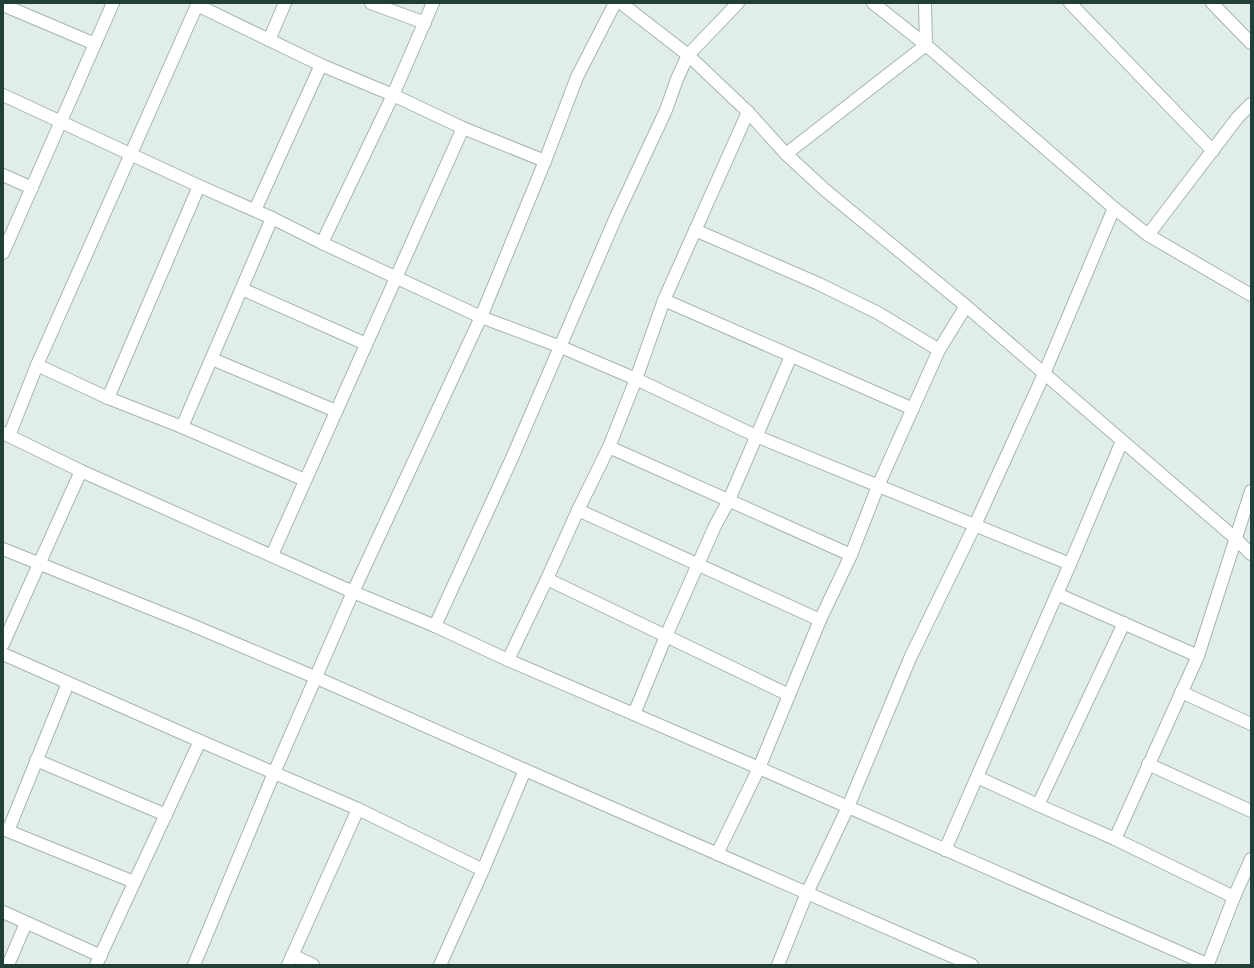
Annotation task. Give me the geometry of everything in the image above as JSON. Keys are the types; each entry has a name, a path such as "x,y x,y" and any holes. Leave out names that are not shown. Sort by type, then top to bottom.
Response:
{"street":[{"path":"3,253 114,3"},
{"path":"269,40 285,3"},
{"path":"371,3 424,23"},
{"path":"322,243 393,95 433,3"},
{"path":"194,965 274,773 317,678 353,592 481,317 545,161 577,77 615,3"},
{"path":"621,3 688,55 748,112 786,154 825,190 966,306 1235,538 1251,554"},
{"path":"435,626 512,458 616,217 666,110 677,79 688,55 738,3"},
{"path":"873,3 926,45 1114,208 1148,235 1251,295"},
{"path":"924,3 926,45"},
{"path":"1070,3 1213,151"},
{"path":"1212,3 1251,43"},
{"path":"545,161 463,128 393,95 321,65 198,4 6,434 81,471 353,592 435,626 508,660 759,768 1208,965 1234,897 1251,859"},
{"path":"3,5 95,44"},
{"path":"786,154 926,45"},
{"path":"255,210 321,65"},
{"path":"3,95 199,186 255,210 481,317 561,347 636,379 756,436 1070,564"},
{"path":"1148,235 1238,117 1251,104"},
{"path":"508,660 609,447 636,379 664,300 748,112"},
{"path":"272,555 463,128"},
{"path":"3,175 32,188"},
{"path":"108,398 199,186"},
{"path":"778,965 807,894 848,807 911,656 1044,374 1114,208"},
{"path":"182,428 272,218"},
{"path":"695,230 819,284 872,310 939,350"},
{"path":"242,289 366,344"},
{"path":"664,300 913,409"},
{"path":"717,854 759,768 820,620 851,555 878,486 939,350 966,306"},
{"path":"634,714 666,636 715,526 729,500 791,356"},
{"path":"212,359 336,411"},
{"path":"37,365 108,398 305,480"},
{"path":"945,850 1122,441"},
{"path":"609,447 851,555"},
{"path":"3,644 40,565 81,471"},
{"path":"1115,839 1198,656 1251,491"},
{"path":"578,510 698,566 820,620"},
{"path":"3,549 194,626 317,678 972,965"},
{"path":"547,579 790,695"},
{"path":"1057,594 1198,656"},
{"path":"1038,805 1124,623"},
{"path":"3,654 358,809 483,870"},
{"path":"68,683 5,830 134,882"},
{"path":"1181,692 1251,724"},
{"path":"3,912 98,960 200,741"},
{"path":"36,760 166,815"},
{"path":"1148,764 1251,811"},
{"path":"440,965 483,870 525,770"},
{"path":"977,777 1115,839 1234,897"},
{"path":"313,965 290,960 358,809"},
{"path":"8,965 26,923"}]}
